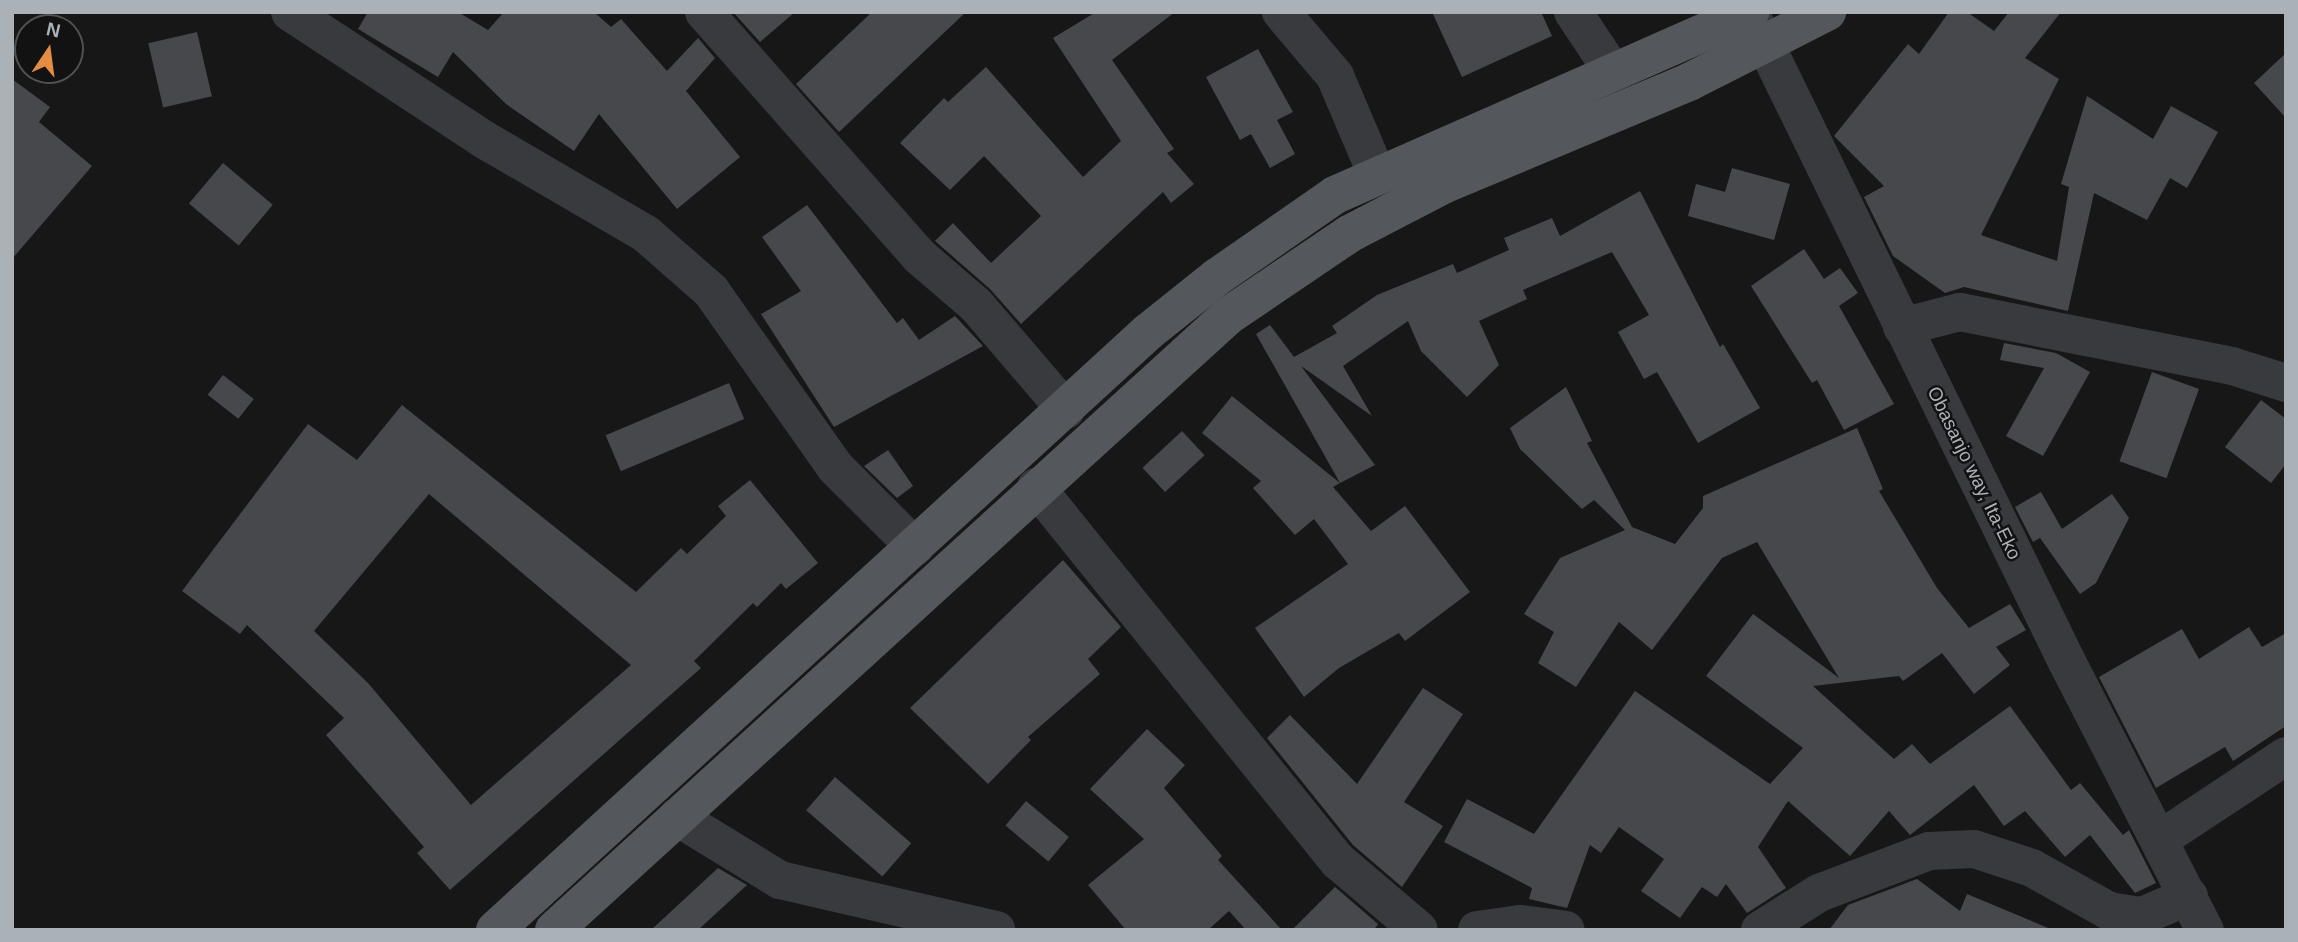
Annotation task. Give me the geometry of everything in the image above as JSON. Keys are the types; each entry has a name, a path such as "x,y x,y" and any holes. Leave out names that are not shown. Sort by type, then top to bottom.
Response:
{"main road":[{"path":"495,930 1066,410 1148,332 1217,277 1335,195 1613,72 1755,22 1827,12"},
{"path":"554,930 1036,487 1228,316 1349,234 1443,185 1689,82 1755,22"}],"street":[{"path":"289,12 483,139 646,234 710,291 835,467 915,547"},
{"path":"704,12 919,256 976,305 1066,410"},
{"path":"1282,12 1335,76 1377,175"},
{"path":"1573,12 1613,72"},
{"name":"Obasanjo way, Ita-Eko","path":"1755,22 1902,327 2197,913"},
{"path":"1902,327 1960,313 2232,366 2286,383"},
{"path":"1036,487 1338,861 1419,930"},
{"path":"2159,840 2286,756"},
{"path":"677,817 780,880 996,930"},
{"path":"1760,930 1819,893 1881,864 1929,851 1986,852 2032,869 2109,911 2142,916 2197,913"},
{"path":"1477,930 1520,924 1566,930"}],"building":[{"path":"368,12 458,12 488,30 504,12 594,12 611,27 621,19 667,71 698,38 715,58 686,91 740,157 677,209 599,114 574,151 506,104 453,52 438,77 358,29"},
{"path":"733,12 795,12 760,42"},
{"path":"872,12 966,12 839,132 796,84"},
{"path":"1096,12 1175,12 1112,60 1174,149 1167,153 1194,184 1171,203 1163,192 1021,324 990,289 935,241 953,223 991,263 1041,216 984,156 950,190 900,143 944,98 948,102 986,67 1083,177 1121,141 1053,38"},
{"path":"1432,12 1541,12 1552,36 1462,77"},
{"path":"1949,12 1967,12 1994,31 2009,12 2061,12 2025,58 2059,79 1981,235 2057,261 2069,187 2061,184 2087,96 2153,139 2171,106 2218,132 2187,188 2170,178 2147,220 2094,193 2068,311 1964,287 1945,293 1893,256 1864,197 1884,186 1834,136 1908,44 1919,54"},
{"path":"197,32 212,96 163,108 148,43"},
{"path":"1258,49 1293,112 1277,120 1295,154 1270,168 1251,134 1240,140 1206,77"},
{"path":"2286,53 2286,118 2254,83"},
{"path":"12,79 14,84 19,84 50,107 39,122 92,166 12,259"},
{"path":"223,163 273,205 239,245 189,204"},
{"path":"1732,168 1790,184 1774,240 1688,216 1696,184 1725,192"},
{"path":"1640,191 1720,347 1723,344 1760,408 1698,443 1657,372 1644,379 1618,332 1649,315 1612,252 1523,290 1527,299 1479,321 1499,365 1467,397 1421,351 1408,321 1343,366 1372,416 1301,366 1375,465 1340,483 1256,334 1270,325 1294,357 1337,333 1332,326 1377,295 1453,264 1457,273 1509,250 1504,238 1552,218 1560,236"},
{"path":"807,205 897,323 903,318 919,340 955,316 983,346 834,427 761,314 801,291 762,237"},
{"path":"1804,249 1824,279 1840,268 1858,293 1839,306 1894,404 1844,430 1817,380 1812,383 1751,286"},
{"path":"2004,343 2056,353 2090,372 2043,456 2006,436 2044,368 2000,360"},
{"path":"2152,372 2199,389 2166,478 2120,461"},
{"path":"223,375 254,399 238,419 208,395"},
{"path":"729,383 744,419 621,471 606,435"},
{"path":"1566,387 1592,441 1587,443 1632,527 1675,544 1703,508 1703,496 1857,428 1883,489 1879,491 1937,588 1969,628 2010,604 2026,630 1996,647 2010,665 1974,694 1942,653 1903,681 1899,676 1813,686 1894,759 1912,744 1930,764 2010,706 2071,790 2080,783 2123,835 2129,830 2156,883 2135,893 2090,835 2065,857 2025,811 2004,826 1974,785 1910,835 1889,811 1850,856 1788,801 1758,847 1786,888 1747,913 1726,884 1717,897 1702,887 1680,918 1641,891 1664,859 1619,827 1601,853 1590,845 1567,908 1529,899 1532,888 1444,842 1467,799 1534,834 1635,691 1770,784 1803,748 1706,676 1753,614 1839,678 1757,542 1722,558 1652,650 1619,622 1576,687 1538,663 1554,632 1524,614 1560,558 1625,530 1594,500 1582,509 1520,449 1510,428"},
{"path":"1232,396 1340,483 1333,487 1371,531 1405,506 1470,592 1405,641 1399,633 1339,668 1304,697 1255,628 1348,564 1314,519 1295,535 1253,488 1261,481 1202,433"},
{"path":"2261,400 2286,419 2286,464 2271,483 2225,447"},
{"path":"402,405 636,592 681,548 687,554 726,516 718,506 750,480 818,563 786,589 781,583 757,607 753,603 694,661 701,668 450,890 417,853 424,847 326,735 344,718 247,625 240,634 182,591 308,424 357,460","holes":["429,494 631,665 471,805 368,683 314,631"]},
{"path":"1182,431 1205,455 1165,492 1143,468"},
{"path":"888,450 913,486 897,498 864,466"},
{"path":"2041,492 2062,529 2112,494 2129,518 2096,583 2080,594 2040,538 2033,542 2015,507"},
{"path":"1063,560 1121,627 1088,659 1100,674 1028,737 1031,740 988,784 910,708"},
{"path":"2249,627 2262,647 2286,633 2286,726 2233,761 2225,747 2156,788 2099,677 2182,629 2199,659"},
{"path":"1423,688 1463,714 1404,802 1443,826 1402,887 1353,845 1267,738 1290,715 1357,784"},
{"path":"1147,729 1185,765 1164,788 1222,856 1218,860 1282,930 1246,930 1229,911 1208,930 1126,930 1088,885 1144,839 1090,789"},
{"path":"835,777 911,843 882,876 806,810"},
{"path":"1026,801 1069,837 1048,862 1005,826"},
{"path":"718,868 747,885 698,930 651,930"},
{"path":"1917,879 1960,911 1967,894 2053,930 1829,930 1848,905"},
{"path":"1335,887 1378,924 1374,930 1292,930"}]}
